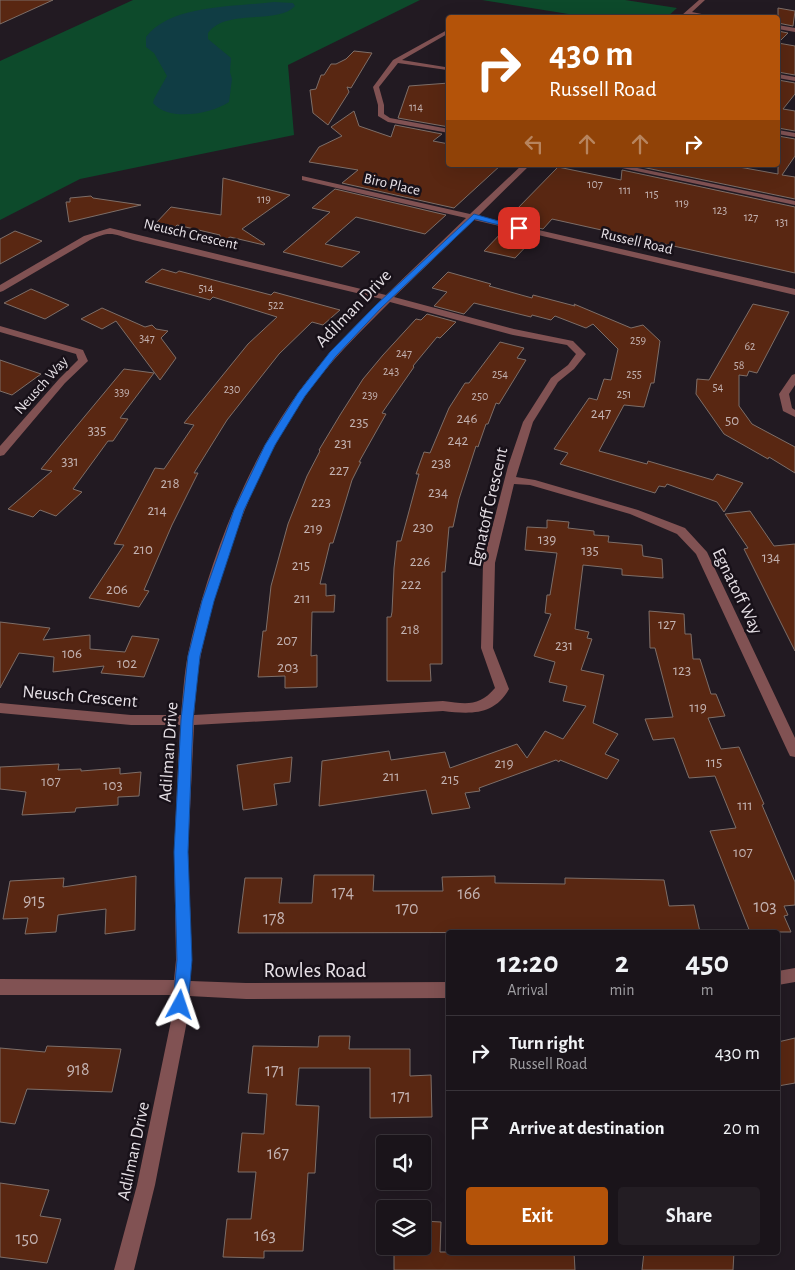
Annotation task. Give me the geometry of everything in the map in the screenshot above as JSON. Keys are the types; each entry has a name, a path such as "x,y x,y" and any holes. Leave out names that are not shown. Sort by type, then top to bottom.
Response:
{"street":[{"path":"686,15 702,0"},
{"path":"688,13 700,15"},
{"path":"780,27 795,30"},
{"path":"446,33 395,61 385,72 376,87 381,105 380,115 388,120 446,130"},
{"path":"395,61 445,69"},
{"path":"780,76 795,79"},
{"path":"780,132 795,135"},
{"name":"Adilman Drive","path":"124,1270 146,1185 179,1021 184,960 181,852 187,720 194,656 208,601 226,544 253,478 270,445 301,395 333,354 387,299 524,167"},
{"path":"622,167 795,203"},
{"name":"Biro Place","path":"305,178 474,216"},
{"name":"Russell Road","path":"474,216 795,292"},
{"name":"Neusch Crescent","path":"0,289 87,238 100,232 113,230 126,232 133,238 357,290 387,299"},
{"name":"Egnatoff Crescent","path":"187,720 443,706 470,709 491,702 502,689 487,648 489,563 510,480 528,422 554,380 571,367 581,354 570,343 513,332 387,299"},
{"name":"Neusch Way","path":"0,330 80,352 83,361 62,381 0,453"},
{"path":"795,377 784,394 787,409 795,414"},
{"name":"Egnatoff Way","path":"510,480 531,482 634,512 681,531 701,552 795,752"},
{"name":"Neusch Crescent","path":"0,708 131,720 187,720"},
{"path":"780,978 795,975"},
{"name":"Rowles Road","path":"0,987 182,988 246,991 446,990"}],"green space":[{"path":"133,0 420,0 288,65 294,135 80,179 0,220 0,61"},
{"path":"482,0 625,0 677,8 669,15 575,15"}],"water":[{"path":"274,2 293,3 295,6 287,12 277,15 239,18 227,21 216,25 208,33 208,39 231,58 230,72 232,79 229,102 212,110 190,114 169,113 153,103 167,76 154,53 146,47 146,37 157,26 171,18 205,9"}],"building":[{"path":"0,0 53,0 0,24"},
{"path":"778,8 795,11 793,26 780,23 780,15 778,15"},
{"path":"780,31 788,33 780,41"},
{"path":"780,43 795,46 795,75 780,72"},
{"path":"354,51 372,53 351,88 347,87 349,92 328,125 313,113 310,90 316,89 321,75 324,75 331,64 336,64 346,59"},
{"path":"780,80 795,83 795,94 783,109 795,111 795,131 780,128"},
{"path":"446,83 446,126 398,118 409,86"},
{"path":"354,111 359,126 391,137 395,125 442,134 433,141 446,143 446,167 499,167 454,208 342,183 358,170 309,162 319,147 342,136 331,127"},
{"path":"780,136 795,139 795,156 782,175 795,177 795,199 642,167 739,167 778,174 778,167 780,167"},
{"path":"558,167 621,180 622,170 795,207 795,273 552,219 543,229 512,222 522,212 515,211"},
{"path":"223,178 290,195 242,229 264,245 230,237 219,244 220,235 177,225 175,227 155,224 171,207 221,215"},
{"path":"335,189 446,215 425,234 356,217 325,244 360,252 342,267 283,252 330,212 312,208"},
{"path":"91,196 93,198 141,205 69,222 66,202 70,202 70,198"},
{"path":"505,229 536,236 515,258 484,251"},
{"path":"15,231 42,241 0,264 0,239"},
{"path":"162,269 176,273 179,271 271,295 274,292 340,310 323,325 312,322 279,354 227,420 194,473 198,473 172,525 144,590 149,591 139,607 89,598 124,545 114,544 155,468 164,469 194,425 184,423 248,344 277,317 213,297 210,300 145,282"},
{"path":"448,272 532,298 533,295 575,306 574,304 631,328 643,325 660,341 654,383 651,383 644,407 624,405 599,451 647,464 648,461 713,480 717,474 743,483 724,512 717,502 667,484 665,487 659,486 655,493 560,464 568,453 554,449 589,398 597,400 604,379 611,380 618,349 593,324 586,328 555,316 551,320 532,315 531,317 474,303 464,314 434,306 447,292 432,288"},
{"path":"31,289 69,305 45,319 4,303"},
{"path":"753,304 789,312 757,373 749,371 747,376 739,375 739,406 752,424 795,447 795,473 769,457 768,459 724,434 696,394 697,379 709,380"},
{"path":"102,308 145,327 152,325 156,329 168,331 161,338 176,358 160,380 116,321 102,329 81,319"},
{"path":"427,314 456,322 440,338 437,337 413,366 382,413 386,414 359,462 361,462 352,480 333,543 330,543 320,584 326,584 326,596 335,595 334,612 312,612 311,656 317,655 317,687 285,688 285,676 258,677 263,631 266,631 271,586 288,524 319,450 363,379 416,319 421,320"},
{"path":"500,342 524,348 517,358 526,360 499,404 496,403 488,424 486,424 478,447 476,446 459,499 453,527 449,527 445,572 442,572 442,664 430,664 431,681 387,681 387,617 391,617 392,612 397,541 401,541 419,474 416,474 424,452 430,453 449,408 465,383 469,383"},
{"path":"0,360 41,374 12,395 0,391"},
{"path":"124,369 154,373 120,418 128,419 113,441 108,441 73,489 82,492 56,516 40,510 33,517 8,509 52,471 41,469"},
{"path":"750,511 774,546 795,544 795,651 744,549 748,548 725,514"},
{"path":"547,520 569,522 568,528 594,531 594,535 609,536 608,542 642,545 643,556 662,559 663,578 622,575 622,569 583,565 575,629 589,632 587,638 592,639 581,670 604,675 593,723 618,734 605,754 619,760 607,779 556,760 479,788 480,791 465,793 470,808 432,814 426,790 319,806 322,761 389,751 391,760 445,752 450,768 517,744 527,758 545,731 563,739 586,706 563,701 567,686 549,682 555,662 534,656 551,614 545,613 547,595 550,595 557,553 525,550 527,527 547,528"},
{"path":"649,611 684,614 685,634 691,634 693,659 700,659 711,694 716,694 725,716 708,718 721,749 739,747 795,882 795,905 784,906 788,915 784,916 791,932 749,930 710,831 736,828 715,776 689,778 674,738 653,740 645,719 673,717 655,648 650,648"},
{"path":"0,622 50,628 43,640 90,635 90,649 125,652 132,636 159,639 144,677 101,673 104,666 53,672 54,657 19,653 0,688"},
{"path":"292,757 290,782 274,784 277,805 243,810 237,765"},
{"path":"59,764 58,770 81,769 81,771 120,768 120,774 141,772 139,796 118,797 118,805 76,808 75,812 22,815 26,792 0,789 0,767"},
{"path":"314,875 374,875 373,891 443,891 442,877 495,876 495,883 565,884 565,878 664,880 669,906 694,905 700,930 446,930 446,933 238,933 245,878 282,878 279,903 312,903"},
{"path":"136,876 135,930 105,934 106,909 58,915 56,932 25,934 28,918 3,919 10,881 64,878 63,887"},
{"path":"319,1036 350,1036 349,1049 410,1049 410,1076 431,1075 432,1117 370,1118 370,1068 299,1068 296,1105 319,1106 315,1173 308,1173 303,1251 264,1251 264,1258 223,1257 227,1219 251,1219 256,1172 238,1172 242,1133 264,1134 267,1094 248,1093 253,1046 318,1047"},
{"path":"795,1038 795,1083 780,1086 780,1042"},
{"path":"47,1046 121,1049 112,1092 27,1089 15,1124 0,1122 0,1048 45,1052"},
{"path":"0,1183 49,1190 40,1216 61,1219 47,1263 0,1257"},
{"path":"431,1221 441,1222 440,1252 446,1252 446,1255 574,1255 575,1270 394,1270 394,1255 431,1255"},
{"path":"644,1255 734,1255 733,1270 642,1270"}],"route":[{"path":"180,1005 184,960 181,852 187,720 194,656 208,601 239,510 270,445 301,395 333,354 378,307 474,216 519,228"}]}
